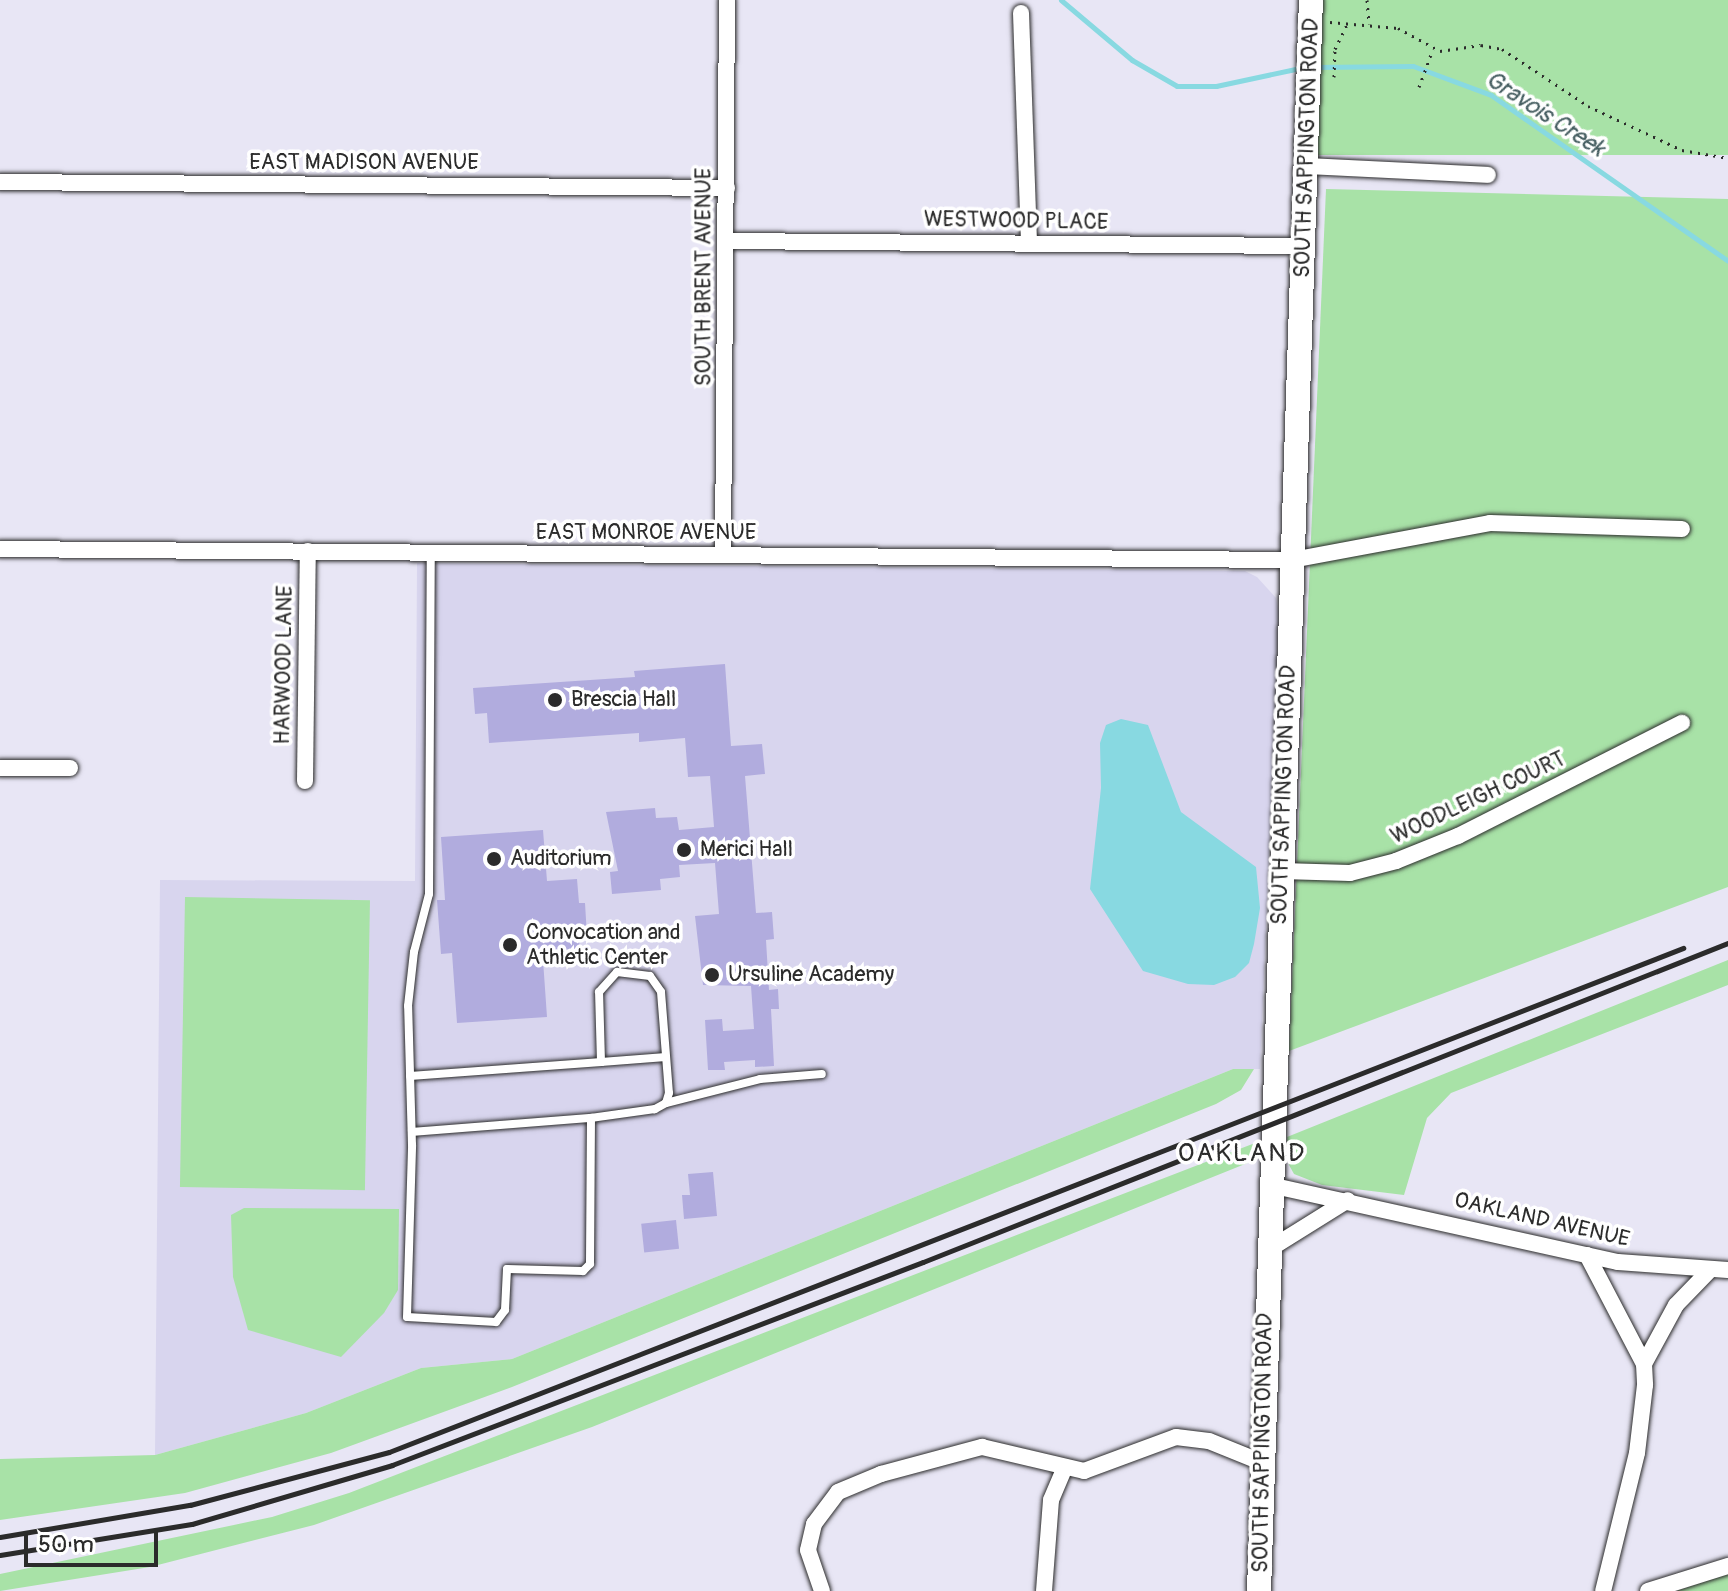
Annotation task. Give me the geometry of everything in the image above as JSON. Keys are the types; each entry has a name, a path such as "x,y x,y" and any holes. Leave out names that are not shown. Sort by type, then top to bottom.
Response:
{"street":[{"name":"SOUTH BRENT AVENUE","path":"723,555 727,0"},
{"name":"SOUTH SAPPINGTON ROAD","path":"1259,1591 1308,86 1322,52 1311,11"},
{"path":"1021,13 1029,243"},
{"path":"1305,166 1488,175"},
{"name":"EAST MADISON AVENUE","path":"0,182 727,188"},
{"name":"WESTWOOD PLACE","path":"727,241 1304,246"},
{"name":"EAST MONROE AVENUE","path":"0,549 1292,560 1490,523 1682,529"},
{"name":"HARWOOD LANE","path":"305,781 308,551"},
{"name":"WOODLEIGH COURT","path":"1282,871 1350,873 1396,861 1458,836 1682,723"},
{"path":"0,768 70,768"},
{"name":"OAKLAND AVENUE","path":"1270,1185 1587,1255 1709,1271 1728,1270"},
{"path":"1268,1250 1348,1200"},
{"path":"1587,1255 1644,1364"},
{"path":"1603,1591 1637,1453 1644,1364 1676,1305 1709,1271"},
{"path":"822,1591 811,1568 810,1536 824,1506 838,1492 982,1447 1004,1449 1064,1470 1110,1464 1176,1437 1209,1441 1261,1462"},
{"path":"1044,1591 1051,1500 1064,1470"},
{"path":"1648,1591 1728,1566"}],"lane":[{"path":"431,555 429,894 412,965 407,1317 496,1322 505,1310 507,1269 576,1273 590,1264 591,1118"},
{"path":"601,1062 599,992 617,972 631,971 650,976 661,992 666,1103"},
{"path":"410,1076 666,1057"},
{"path":"412,1132 591,1118 760,1079 822,1074"}],"path":[{"path":"1367,0 1369,24"},
{"path":"1311,11 1348,22 1409,31 1433,48 1447,51 1481,45 1502,49 1588,106 1682,150 1728,158"},
{"path":"1334,77 1322,52 1348,22"},
{"path":"1419,87 1433,48"}],"shaded area":[{"name":"Ursuline Academy","path":"417,563 1245,571 1257,577 1276,598 1279,612 1260,1069 1233,1069 512,1359 421,1368 306,1413 155,1455 160,880 415,881"}],"green space":[{"path":"1317,0 1728,0 1728,155 1317,155"},
{"path":"1326,189 1728,199 1728,887 1289,1051"},
{"path":"185,897 370,900 365,1190 180,1187"},
{"path":"1728,960 1728,985 1451,1093 1427,1118 1404,1195 1322,1185 1294,1174 1289,1165 1287,1137"},
{"path":"1233,1069 1254,1069 1241,1090 1216,1104 512,1387 331,1453 185,1493 0,1520 0,1459 155,1455 306,1413 421,1368 512,1359"},
{"path":"1255,1143 1255,1160 592,1427 314,1525 150,1567 0,1591 0,1574 272,1517 349,1493"},
{"path":"244,1208 399,1209 398,1290 384,1313 341,1357 248,1330 233,1277 231,1215"},
{"path":"1728,1574 1728,1591 1676,1591"}],"water":[{"path":"1121,719 1148,725 1181,812 1256,867 1260,908 1254,944 1249,963 1235,977 1214,985 1188,984 1143,971 1090,889 1101,788 1100,743 1106,725"}],"building":[{"path":"725,664 731,746 762,744 765,774 745,776 756,913 772,912 774,939 766,940 769,990 778,989 779,1009 771,1009 774,1066 755,1067 755,1060 724,1062 725,1070 708,1070 705,1020 722,1019 723,1031 754,1029 751,986 703,985 695,916 719,914 715,863 679,865 680,877 660,879 661,890 612,894 610,872 618,871 606,812 655,808 656,818 677,817 679,830 714,827 710,776 688,777 685,738 639,742 639,733 489,743 487,713 475,714 473,688 635,677 634,671"},
{"name":"Convocation and Athletic Center","path":"543,830 547,881 577,879 579,903 585,903 587,936 579,936 580,958 543,960 547,1017 457,1023 452,953 441,954 437,900 445,900 441,837"},
{"path":"713,1172 717,1216 684,1219 682,1195 690,1195 688,1174"},
{"path":"676,1220 679,1249 644,1252 641,1224"}],"waterway":[{"name":"Gravois Creek","path":"1061,0 1132,60 1177,86 1216,86 1300,68"},
{"name":"Gravois Creek","path":"1314,67 1413,66 1491,95 1728,261"}],"railway":[{"path":"0,1555 192,1524 392,1465 923,1262 1728,943"},
{"path":"0,1537 190,1505 389,1452 1683,948"}],"place":[{"name":"Brescia Hall","path":"555,700"},
{"name":"Merici Hall","path":"684,850"},
{"name":"Auditorium","path":"494,859"},
{"name":"Convocation and Athletic Center","path":"510,945"},
{"name":"Ursuline Academy","path":"712,975"}],"district":[{"name":"OAKLAND","path":"1242,1154"}]}
